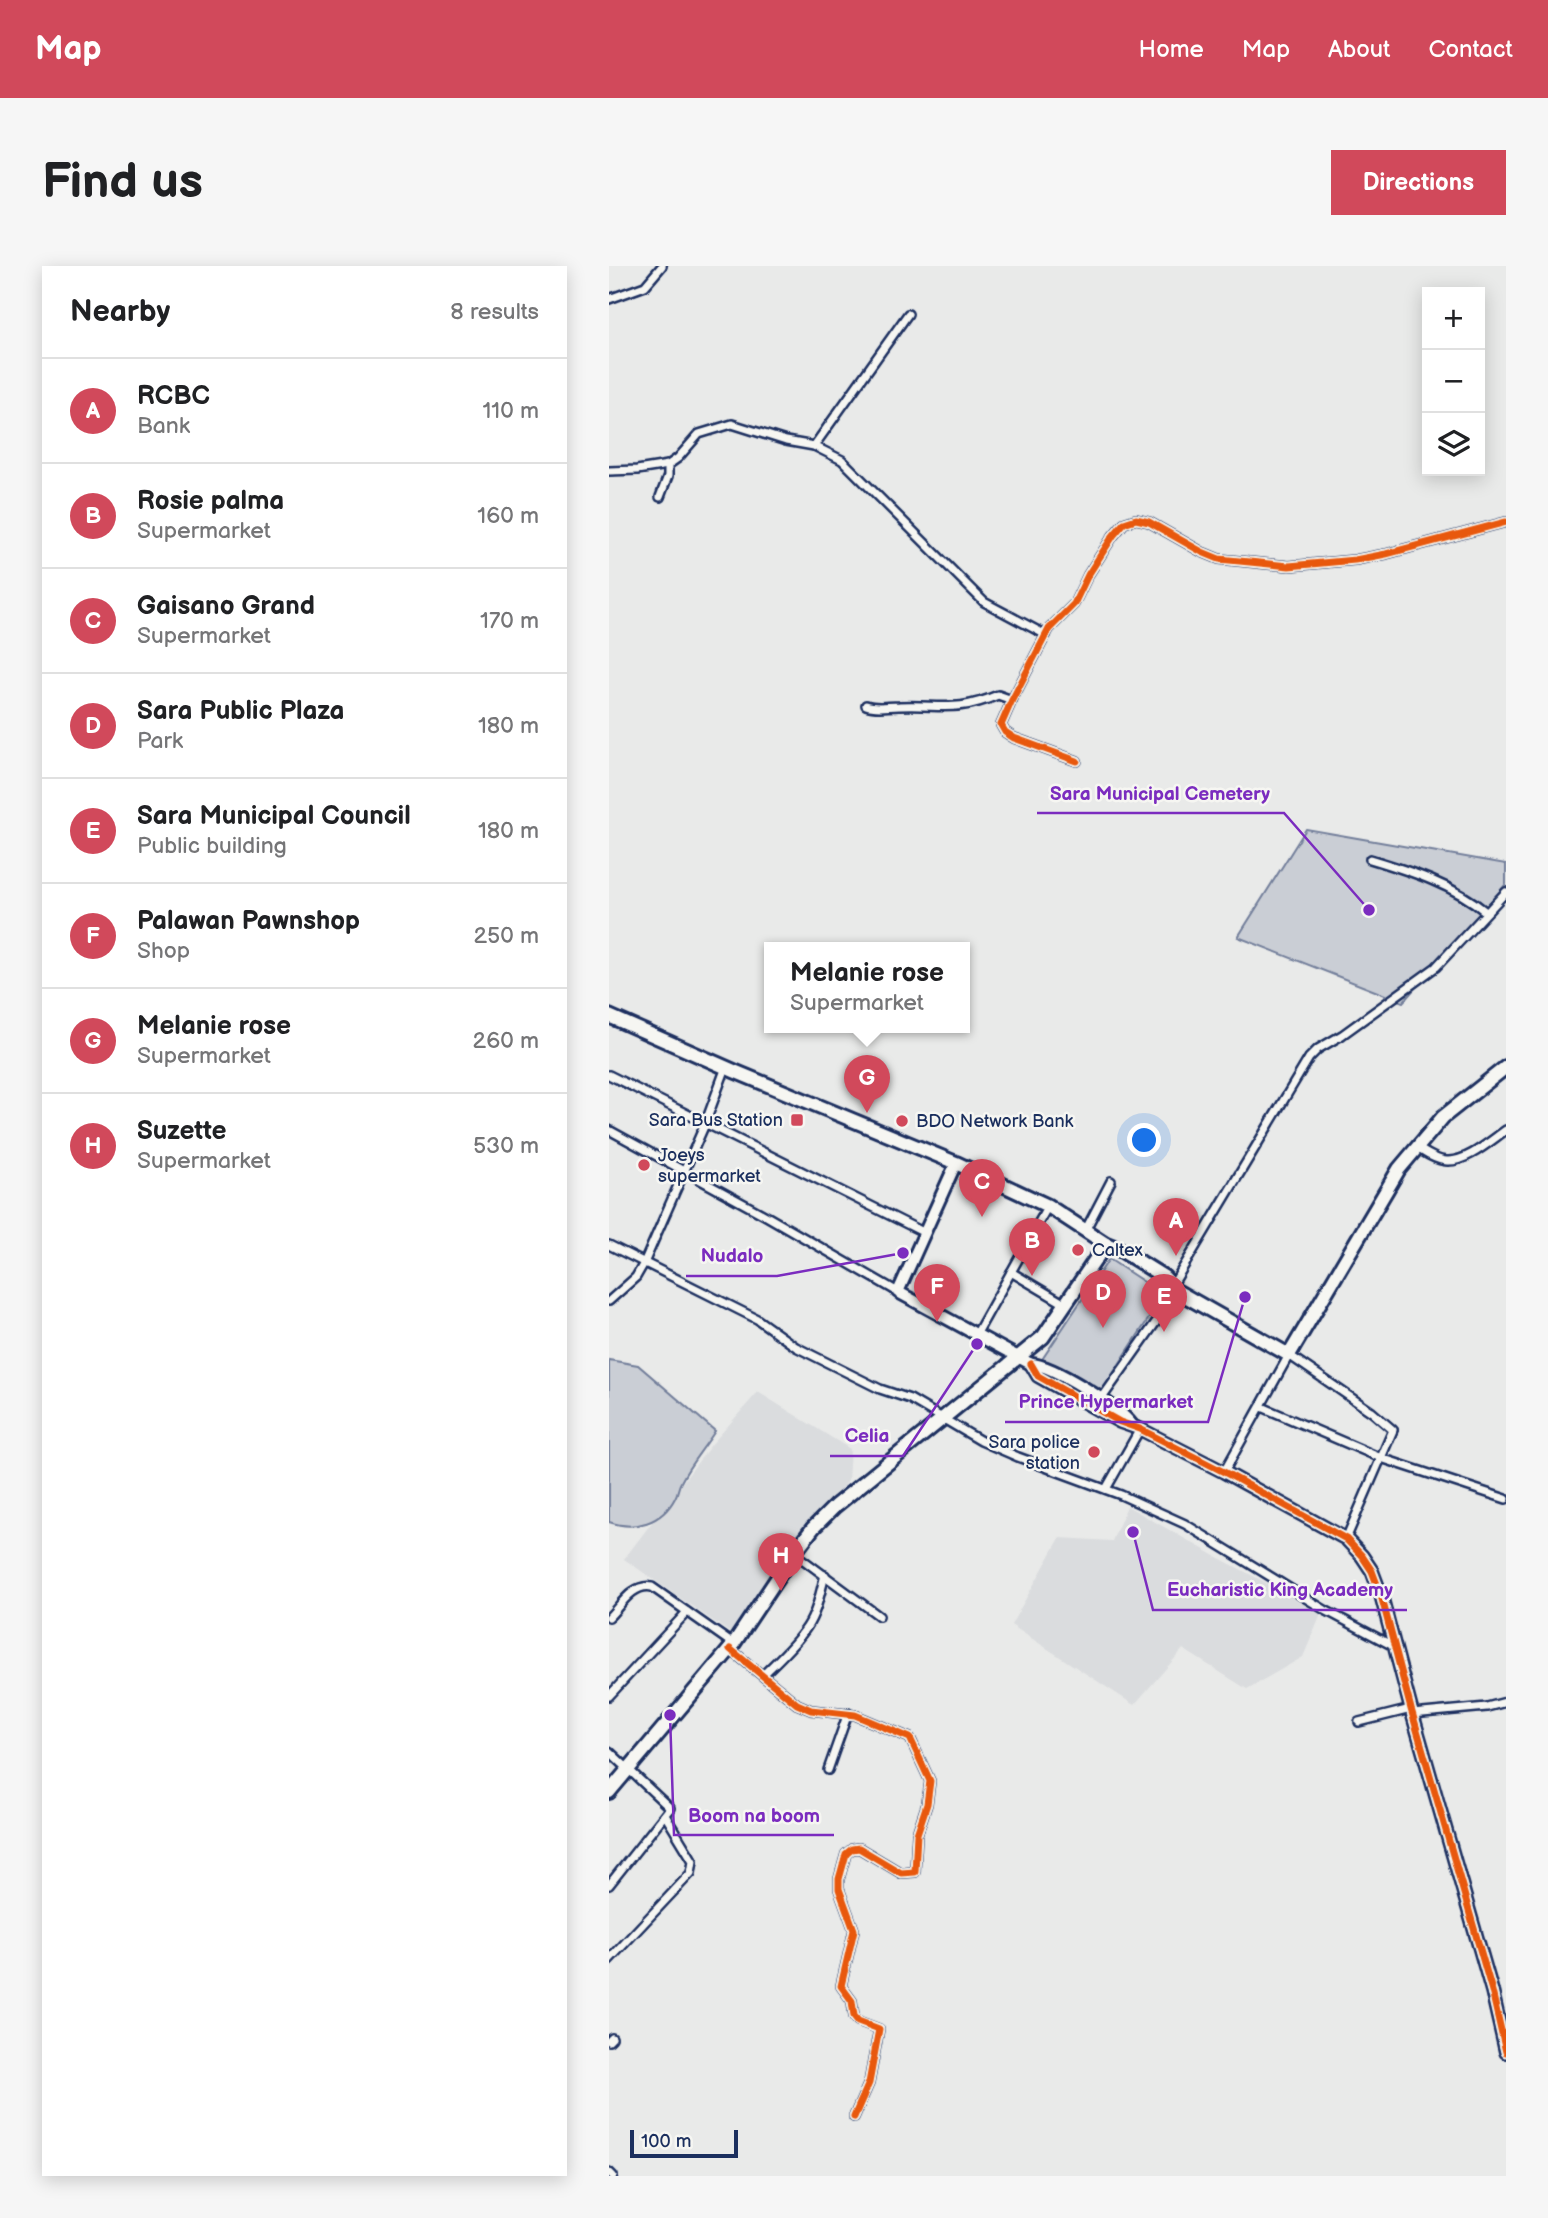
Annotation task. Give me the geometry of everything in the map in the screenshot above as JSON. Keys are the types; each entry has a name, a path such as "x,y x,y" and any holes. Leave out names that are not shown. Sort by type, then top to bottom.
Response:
{"main road":[{"path":"609,1016 956,1163 1048,1206 1086,1229 1105,1247 1119,1249 1164,1277 1175,1288 1289,1355 1399,1169 1453,1108 1506,1067"},
{"path":"609,1792 731,1646 813,1528 835,1506 943,1420 1025,1361 1105,1247"}],"street":[{"path":"609,299 645,286 662,266"},
{"path":"814,446 908,314"},
{"path":"609,471 668,466 699,434 732,424 786,441 814,446 842,460 984,602 1046,635"},
{"path":"660,497 668,476 668,466"},
{"path":"1077,761 1014,738 1005,732 1001,725 1046,635 1074,604 1112,536 1124,523 1136,519 1149,522 1219,559 1289,566 1355,561 1506,522"},
{"path":"866,705 875,708 963,707 998,695 1012,700"},
{"path":"1370,859 1429,879 1486,912"},
{"path":"1098,1403 1175,1288 1309,1058 1436,967 1506,892"},
{"path":"609,1301 636,1277 644,1263 705,1124 726,1067"},
{"path":"609,1075 923,1232"},
{"path":"609,1130 898,1292 1025,1361 1041,1365 1098,1403 1125,1416 1137,1427 1346,1539 1362,1556 1376,1580 1492,1991 1506,2052"},
{"path":"1416,1147 1447,1161 1474,1152 1506,1130"},
{"path":"898,1292 956,1163"},
{"path":"1086,1229 1111,1181"},
{"path":"977,1333 1048,1206"},
{"path":"609,1245 757,1319 796,1347 880,1389 910,1399 981,1441 1106,1489 1185,1524 1325,1609 1393,1646"},
{"path":"1011,1272 1065,1304"},
{"path":"1224,1472 1289,1355 1391,1426 1393,1433 1346,1539"},
{"path":"1262,1407 1381,1458 1506,1499"},
{"path":"1106,1489 1137,1427"},
{"path":"794,1553 879,1616"},
{"path":"762,1675 795,1643 808,1626 816,1609 825,1575"},
{"path":"609,1617 635,1589 643,1585 652,1587 731,1646 797,1704 811,1710 848,1713 910,1738 930,1781 927,1804 917,1834 915,1872 901,1873 859,1848 852,1849 843,1862 839,1889 854,1930 841,1986 852,2001 854,2016 858,2021 879,2029 868,2088 860,2099 854,2117"},
{"path":"609,1696 687,1612"},
{"path":"1359,1722 1412,1712 1487,1707 1506,1702"},
{"path":"828,1770 848,1713"},
{"path":"609,1751 670,1808 609,1885"},
{"path":"609,1960 691,1873 693,1861 666,1815"},
{"path":"609,1943 618,1951"},
{"path":"609,2172 613,2176"}],"shaded area":[{"path":"1306,829 1506,864 1506,884 1403,1002 1238,937"},
{"path":"1109,1259 1164,1295 1099,1395 1041,1361"},
{"path":"609,1360 638,1365 715,1431 685,1475 669,1507 655,1519 638,1525 609,1522"},
{"path":"758,1392 850,1449 848,1481 788,1544 732,1634 624,1559 711,1445"},
{"path":"1127,1506 1322,1612 1303,1657 1247,1689 1183,1649 1134,1705 1011,1625 1060,1538 1112,1541"}],"cycle path":[{"path":"1077,761 1014,738 1005,732 1001,725 1049,629 1074,604 1088,575 1124,523 1136,519 1149,522 1219,559 1289,566 1355,560 1386,554 1506,522"},
{"path":"1031,1364 1038,1376 1120,1422 1140,1429 1224,1472 1346,1539 1362,1556 1372,1571 1381,1595 1492,1991 1506,2052"},
{"path":"730,1649 797,1704 811,1710 855,1715 910,1738 930,1781 927,1804 917,1834 915,1872 901,1873 859,1848 846,1854 839,1879 839,1889 854,1930 841,1986 852,2001 854,2016 858,2021 879,2029 869,2083 854,2117"}],"place":[{"name":"Sara Municipal Cemetery","path":"1369,910"},
{"name":"Melanie rose","path":"867,1113"},
{"name":"Sara Bus Station","path":"797,1120"},
{"name":"BDO Network Bank","path":"902,1121"},
{"name":"Joeys supermarket","path":"644,1165"},
{"name":"Gaisano Grand","path":"982,1217"},
{"name":"Caltex","path":"1078,1250"},
{"name":"Nudalo","path":"903,1253"},
{"name":"RCBC","path":"1176,1256"},
{"name":"Rosie palma","path":"1032,1276"},
{"name":"Prince Hypermarket","path":"1245,1297"},
{"name":"Palawan Pawnshop","path":"937,1322"},
{"name":"Sara Public Plaza","path":"1103,1328"},
{"name":"Sara Municipal Council","path":"1164,1332"},
{"name":"Celia","path":"977,1344"},
{"name":"Sara police station","path":"1094,1452"},
{"name":"Eucharistic King Academy","path":"1133,1532"},
{"name":"Suzette","path":"781,1591"},
{"name":"Boom na boom","path":"670,1715"}]}
